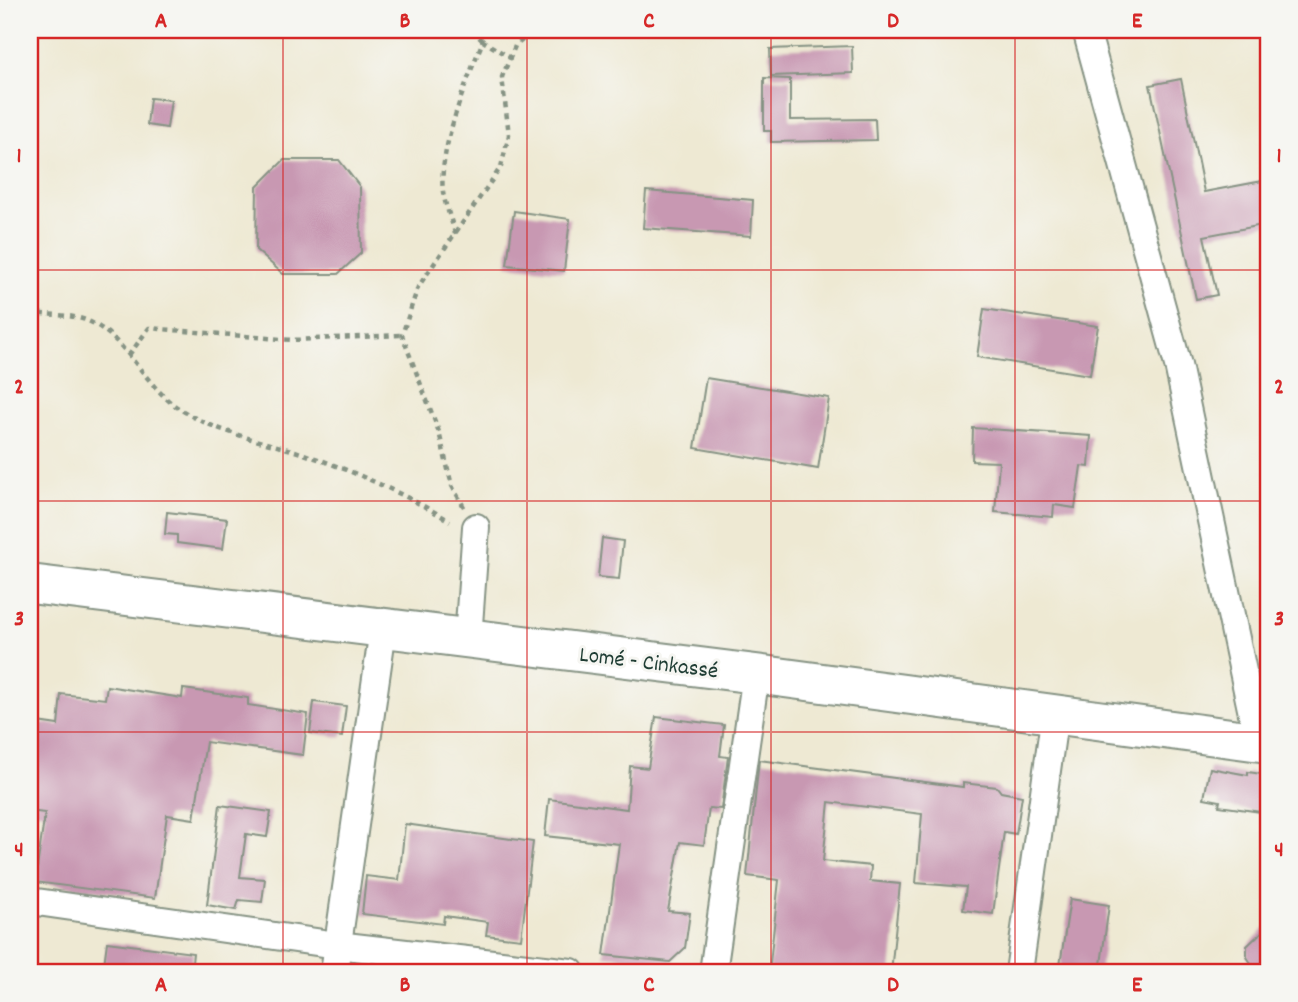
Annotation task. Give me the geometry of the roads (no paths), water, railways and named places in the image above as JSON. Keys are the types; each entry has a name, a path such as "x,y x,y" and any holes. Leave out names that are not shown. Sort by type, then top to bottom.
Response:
{"highway":[{"name":"Lomé - Cinkassé","path":"30,584 756,674 1263,743"}],"street":[{"path":"1086,30 1178,365 1263,743"},
{"path":"468,639 475,531"},
{"path":"334,972 383,629"},
{"path":"713,972 756,674"},
{"path":"1018,972 1055,713"},
{"path":"30,901 337,945 571,972"}]}
